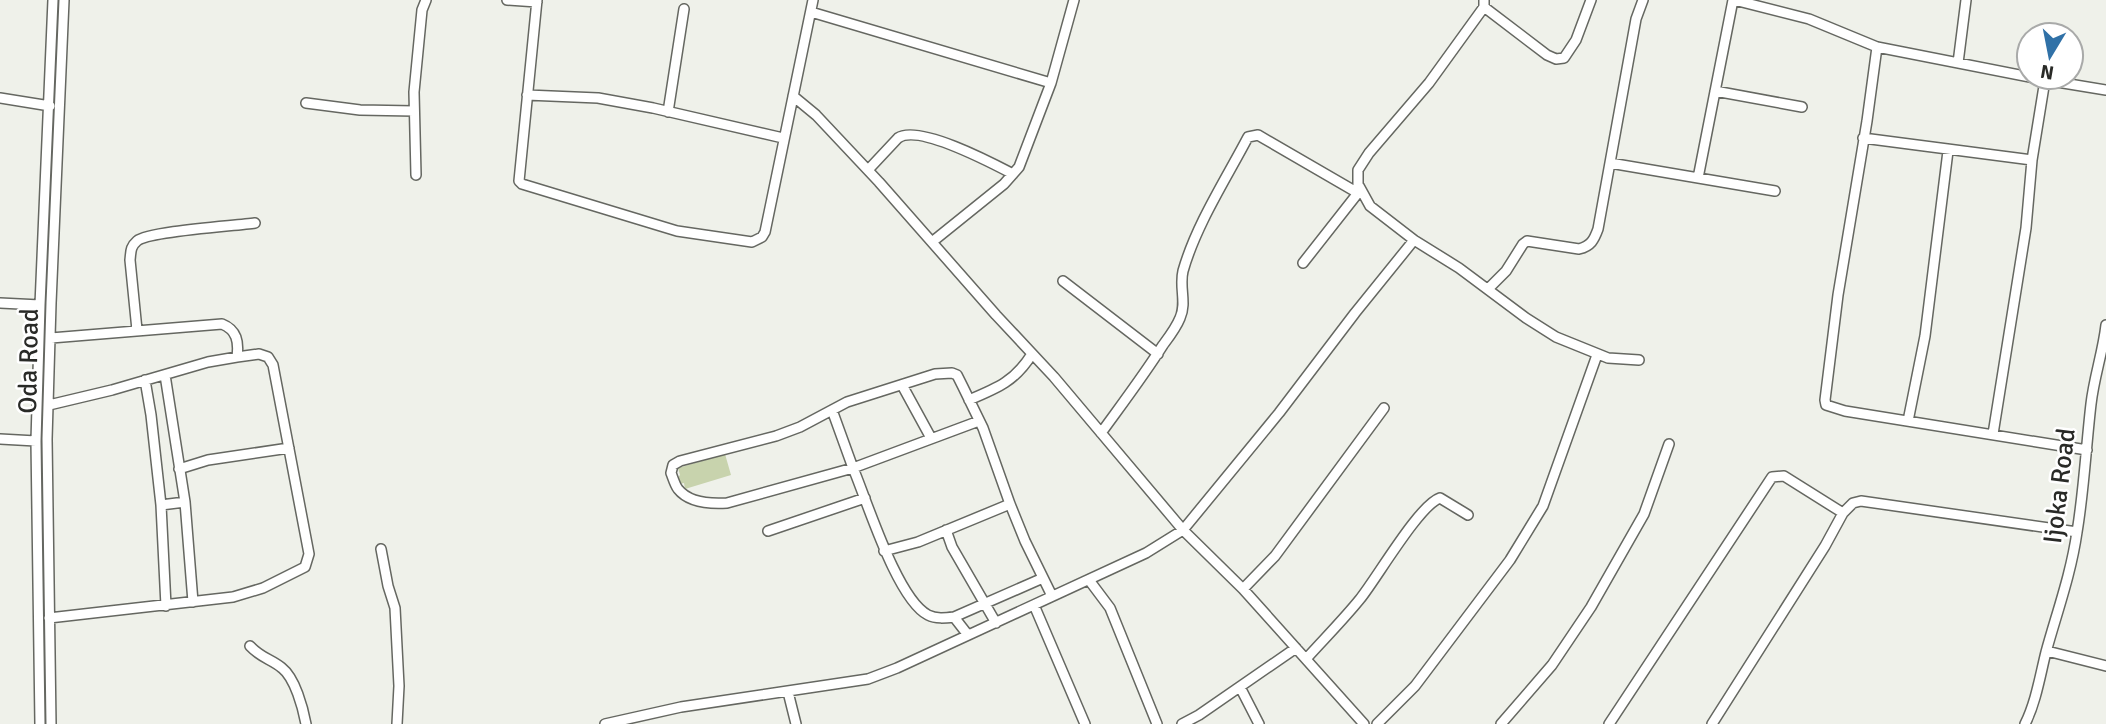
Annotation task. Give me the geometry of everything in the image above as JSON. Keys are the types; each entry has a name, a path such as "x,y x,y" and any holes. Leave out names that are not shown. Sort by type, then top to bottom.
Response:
{"street":[{"name":"Oda Road","path":"40,724 36,441 53,0"},
{"name":"Oda Road","path":"51,724 47,439 64,0"},
{"path":"416,175 414,92 422,10 426,0"},
{"path":"507,0 537,1 519,177 522,184 677,231 752,242 762,237 765,232 813,0"},
{"path":"932,242 1004,184 1019,167 1051,83 1074,0"},
{"path":"1303,263 1359,189 1358,170 1369,153 1429,83 1484,4 1535,46 1556,59 1564,58 1570,51 1591,0"},
{"path":"1488,289 1506,271 1527,241 1579,249 1593,242 1598,229 1636,19 1643,0"},
{"path":"1698,178 1733,0 1768,4 1877,47 2015,74"},
{"path":"1958,63 1966,0"},
{"path":"668,112 684,9"},
{"path":"811,12 1051,83"},
{"path":"1877,47 1838,295 1826,405 1829,408 2087,450"},
{"path":"2085,87 2106,90"},
{"path":"1993,434 2026,228 2032,160 2043,91"},
{"path":"1714,92 1802,107"},
{"path":"527,95 598,98 783,138"},
{"path":"793,96 816,115 868,170 1032,354 1183,530 1243,589 1364,724"},
{"path":"0,98 50,106"},
{"path":"306,103 360,110 414,111"},
{"path":"868,170 898,138 913,134 957,147 1013,174"},
{"path":"1101,433 1180,319 1183,309 1182,273 1192,246 1248,137 1258,135 1359,189 1370,206 1414,240 1556,337 1597,355 1639,360"},
{"path":"1863,138 2032,160"},
{"path":"1908,421 1925,336 1948,151"},
{"path":"1610,163 1775,191"},
{"path":"137,330 130,260 135,242 143,237 167,233 255,223"},
{"path":"605,724 681,708 867,679 897,668 1146,553 1183,530 1279,413 1414,240"},
{"path":"1405,253 1427,247"},
{"path":"1063,281 1157,354"},
{"path":"0,303 40,304"},
{"path":"51,338 222,324 230,327 236,336 237,357"},
{"name":"Ijoka Road","path":"2025,724 2067,587 2077,532 2091,403 2097,370 2104,353 2106,325"},
{"path":"49,405 208,362 259,354 268,358 273,365 309,554 306,567 263,588 233,597 49,618"},
{"path":"969,400 1014,377 1032,354"},
{"path":"1377,724 1415,686 1510,561 1535,522 1597,355"},
{"path":"979,421 853,468 727,503 711,504 688,496 678,489 671,473 673,465 680,461 776,436 800,427 847,402 935,374 952,373 957,375 979,421 1025,541 1052,596"},
{"path":"165,375 185,502 193,603"},
{"path":"145,380 161,505 166,606"},
{"path":"902,385 931,439"},
{"path":"1243,589 1275,556 1384,408"},
{"path":"832,411 884,551 922,611 932,617 954,617 1043,578"},
{"path":"151,415 171,412"},
{"path":"0,439 36,441"},
{"path":"1501,724 1552,665 1598,595 1644,514 1669,444"},
{"path":"179,469 208,460 289,448"},
{"path":"1610,724 1772,477 1784,476 1843,513"},
{"path":"768,531 865,498"},
{"path":"1306,659 1360,599 1420,515 1434,501 1440,498 1468,515"},
{"path":"1712,724 1825,546 1843,513 1853,503 1861,501 2077,532"},
{"path":"161,505 185,502"},
{"path":"884,551 918,542 1010,503"},
{"path":"946,530 952,547 996,623"},
{"path":"381,549 395,608 399,686 397,724"},
{"path":"1088,580 1111,608 1157,724"},
{"path":"1034,605 1085,724"},
{"path":"954,617 968,635"},
{"path":"250,646 258,655 285,670 303,708 306,724"},
{"path":"1182,724 1201,720 1240,687 1296,648"},
{"path":"2047,651 2106,666"},
{"path":"1240,687 1259,724"},
{"path":"788,692 796,724"}],"green space":[{"path":"725,454 731,475 685,489 684,483 679,484 678,468"}]}
